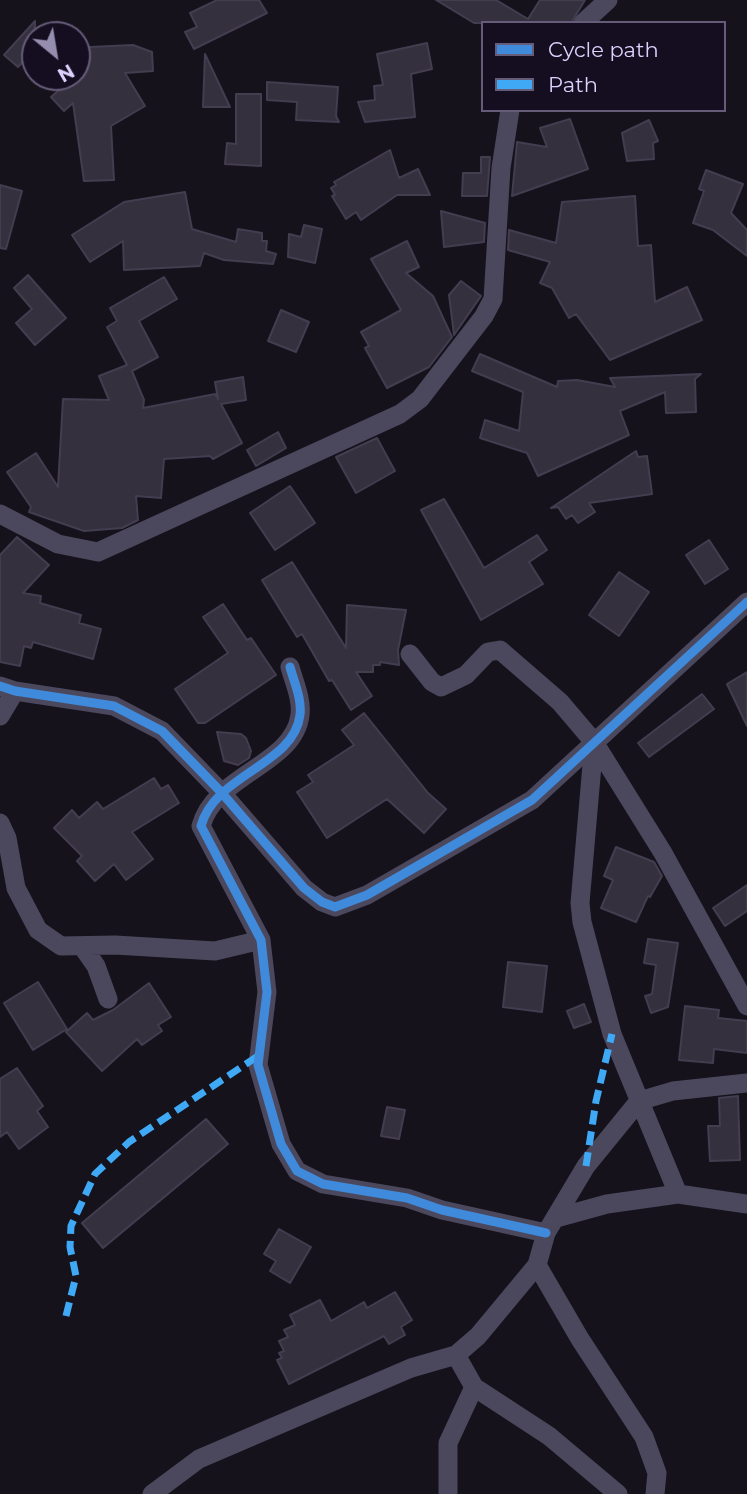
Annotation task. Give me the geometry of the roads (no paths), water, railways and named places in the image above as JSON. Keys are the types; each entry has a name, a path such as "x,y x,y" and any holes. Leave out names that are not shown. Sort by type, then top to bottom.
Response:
{"street":[{"path":"585,21 608,0"},
{"path":"0,514 58,544 98,552 372,429 400,414 420,399 484,316 493,299 501,168 510,112"},
{"path":"0,716 7,689 103,704 126,711 162,731 221,792 304,888 321,902 335,907 367,895 519,809 747,602"},
{"path":"410,654 432,682 441,687 467,675 488,652 500,650 560,702 594,742 663,853 747,1006"},
{"path":"290,667 300,706 300,716 290,738 280,749 221,792 205,816 202,830 252,918 261,940 267,992 258,1065 281,1144 297,1171 323,1184 407,1198 442,1210 551,1226 607,1204 678,1194 747,1204"},
{"path":"594,742 580,903 603,1007 678,1194"},
{"path":"0,823 7,838 12,880 38,930 61,946 115,945 215,951 261,940"},
{"path":"82,946 96,966 108,999"},
{"path":"152,1494 199,1460 411,1368 456,1354 478,1336 537,1265 551,1226 586,1166 639,1101 692,1088 747,1083"},
{"path":"537,1265 580,1339 644,1437 657,1473 656,1494"},
{"path":"456,1354 474,1387 549,1436 618,1494"},
{"path":"448,1494 448,1443 474,1387"}]}
